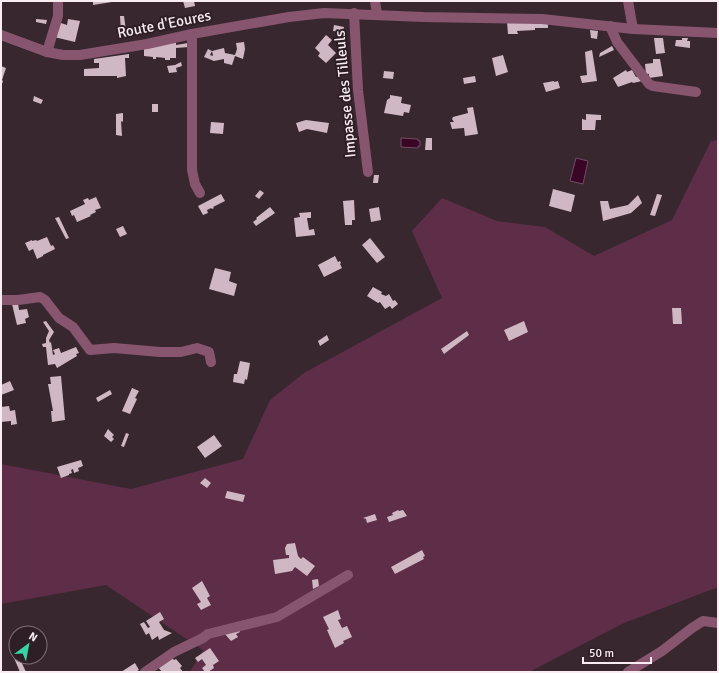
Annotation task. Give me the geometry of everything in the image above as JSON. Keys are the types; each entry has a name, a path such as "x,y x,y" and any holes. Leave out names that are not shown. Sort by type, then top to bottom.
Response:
{"street":[{"path":"47,52 58,16 58,1"},
{"path":"375,1 377,14"},
{"path":"628,1 634,29"},
{"name":"Route d'Eoures","path":"1,34 47,52 63,55 80,55 289,17 324,13 354,13 423,17 542,19 634,29 718,33"},
{"name":"Impasse des Tilleuls","path":"354,13 358,90 368,172"},
{"path":"610,26 617,42 649,84 653,86 696,92"},
{"path":"192,34 192,170 195,184 200,193"},
{"path":"1,300 18,300 40,297 45,300 58,318 73,327 90,350 114,348 160,352 181,352 197,348 209,352 211,362"},
{"path":"145,672 174,652 208,634 277,617 348,575"},
{"path":"628,672 662,651 703,621 718,623"}],"shaded area":[{"path":"401,138 418,139 418,141 420,141 420,146 418,146 418,148 401,147"},
{"path":"718,140 718,587 624,623 529,672 190,672 203,650 106,585 1,604 1,464 131,489 243,459 270,400 304,373 442,298 412,231 442,198 497,221 545,227 594,256 672,220 711,141"},
{"path":"576,158 588,161 583,184 570,181"}],"building":[{"path":"93,1 112,1 112,2 93,5"},
{"path":"183,1 194,1 195,6 185,8"},
{"path":"120,16 124,16 126,31 121,32"},
{"path":"36,19 47,20 46,24 36,22"},
{"path":"68,19 80,21 75,42 54,37 58,22 67,25"},
{"path":"507,22 548,24 548,28 535,28 535,30 517,31 518,34 508,34"},
{"path":"334,25 344,27 343,32 333,31"},
{"path":"590,30 598,31 597,39 591,38"},
{"path":"326,35 332,40 328,45 336,53 326,63 318,56 320,53 315,48"},
{"path":"654,38 663,38 665,53 656,54"},
{"path":"682,38 688,38 687,41 690,41 690,48 675,46 676,40 682,40"},
{"path":"176,42 176,45 188,43 189,47 176,48 176,58 165,60 165,58 156,57 156,59 153,59 153,57 144,56 144,48"},
{"path":"244,42 245,49 243,59 235,56 232,65 224,63 224,59 214,61 204,57 208,49 212,51 224,48 225,53 235,55 237,49 236,43"},
{"path":"612,46 614,50 599,57 600,53"},
{"path":"592,50 597,81 582,83 580,76 587,75 585,52"},
{"path":"129,54 129,58 125,58 126,76 117,78 117,76 84,76 84,69 99,68 99,63 94,63 94,59"},
{"path":"503,55 508,72 496,76 492,58"},
{"path":"653,59 660,59 663,76 649,78 649,74 646,74 645,64 653,63"},
{"path":"181,62 182,66 176,68 177,72 169,73 167,66 175,65"},
{"path":"1,66 6,68 2,84 1,83"},
{"path":"626,70 627,72 632,70 636,77 639,76 642,81 632,82 618,87 613,78"},
{"path":"384,71 394,72 393,79 383,78"},
{"path":"475,76 476,82 464,84 463,78"},
{"path":"558,81 560,88 546,92 543,83"},
{"path":"390,95 402,97 401,103 411,105 409,113 404,112 403,116 384,113 387,100 390,98"},
{"path":"34,96 43,100 41,104 33,101"},
{"path":"152,104 158,104 158,112 152,112"},
{"path":"473,107 478,134 465,136 464,128 452,129 450,122 454,122 452,119 453,117 468,113 467,108"},
{"path":"123,113 123,122 121,121 122,136 116,135 116,114"},
{"path":"586,114 601,115 601,120 596,120 595,130 582,130 582,119 586,120"},
{"path":"306,120 329,123 327,133 307,129 299,132 296,123"},
{"path":"211,122 224,123 223,134 210,133"},
{"path":"426,138 432,138 432,150 425,150"},
{"path":"374,175 379,175 378,183 373,183"},
{"path":"553,189 575,195 571,212 549,206"},
{"path":"260,190 264,193 259,199 255,196"},
{"path":"221,194 225,201 212,209 207,210 208,213 203,215 198,206"},
{"path":"657,194 662,195 655,216 650,215"},
{"path":"638,195 642,203 631,213 603,221 600,201 608,201 610,209 628,205"},
{"path":"96,197 101,208 95,210 96,212 90,215 91,216 77,222 74,215 72,216 70,211 85,204 83,200 88,198 89,200"},
{"path":"354,200 355,220 352,220 352,225 345,225 343,201"},
{"path":"270,207 275,213 256,226 253,222"},
{"path":"379,207 381,220 371,222 369,209"},
{"path":"311,212 311,218 307,218 309,230 314,229 315,235 296,237 294,218 300,217 299,213"},
{"path":"59,217 69,238 66,239 55,218"},
{"path":"123,226 127,234 120,237 116,229"},
{"path":"47,237 51,246 53,245 55,249 37,259 33,249 29,251 25,243 32,240 37,241"},
{"path":"370,238 385,257 377,263 362,245"},
{"path":"335,256 338,262 340,261 342,268 324,277 318,265"},
{"path":"215,268 231,272 229,281 237,284 234,296 209,289"},
{"path":"373,287 382,292 381,294 386,296 389,294 393,301 395,300 398,304 392,309 390,306 385,309 380,302 378,303 367,296"},
{"path":"18,303 19,310 27,309 29,317 25,319 26,323 17,325 12,304"},
{"path":"672,308 681,308 682,324 673,324"},
{"path":"46,321 54,332 49,340 50,343 51,342 53,355 55,354 53,350 59,348 61,353 76,347 79,353 76,354 77,356 57,368 55,364 48,365 46,347 43,347 42,344 46,343 46,338 49,331 43,322"},
{"path":"524,321 528,332 509,341 504,330"},
{"path":"467,331 469,335 444,354 441,349"},
{"path":"327,335 329,340 320,346 318,341"},
{"path":"240,361 250,363 247,380 245,379 244,384 233,382 234,374 237,374"},
{"path":"61,376 65,420 52,422 51,411 53,411 48,384 51,384 50,377"},
{"path":"10,381 14,390 1,395 1,385"},
{"path":"132,388 139,391 130,414 122,411"},
{"path":"110,390 112,394 98,402 96,398"},
{"path":"9,406 10,411 15,410 17,424 11,425 11,421 1,422 1,407"},
{"path":"108,429 114,435 112,437 114,439 111,442 104,436"},
{"path":"126,433 129,434 124,447 121,446"},
{"path":"214,435 222,446 205,458 197,447"},
{"path":"81,460 83,466 78,468 79,471 74,473 73,469 71,470 72,473 61,478 57,467"},
{"path":"205,478 211,483 207,488 200,483"},
{"path":"227,491 245,495 243,502 225,498"},
{"path":"398,510 403,510 407,516 389,522 387,517 393,515 392,513"},
{"path":"375,514 377,520 367,523 366,519 363,518"},
{"path":"295,543 298,556 301,559 303,557 315,566 307,576 295,567 292,571 275,574 273,560 289,558 289,555 286,555 285,548 287,544"},
{"path":"422,550 425,556 423,557 424,559 395,574 391,567"},
{"path":"318,579 319,586 313,589 312,580"},
{"path":"202,581 210,596 207,598 211,605 201,610 197,604 201,602 192,588"},
{"path":"338,610 341,619 338,620 342,628 347,626 352,637 343,641 344,643 335,648 327,630 329,629 323,617"},
{"path":"160,612 164,619 159,622 164,630 172,633 159,640 158,636 152,640 149,633 146,635 140,624 144,622 148,628 150,627 146,621"},
{"path":"239,630 240,632 236,634 238,637 231,641 224,633"},
{"path":"210,648 219,661 213,665 214,668 208,672 205,672 202,668 206,665 202,659 198,662 195,658"},
{"path":"172,658 174,660 176,659 182,666 180,668 183,672 162,672 157,666"},
{"path":"135,663 139,670 135,672 121,672"},
{"path":"17,665 23,665 26,672 20,672"}]}
